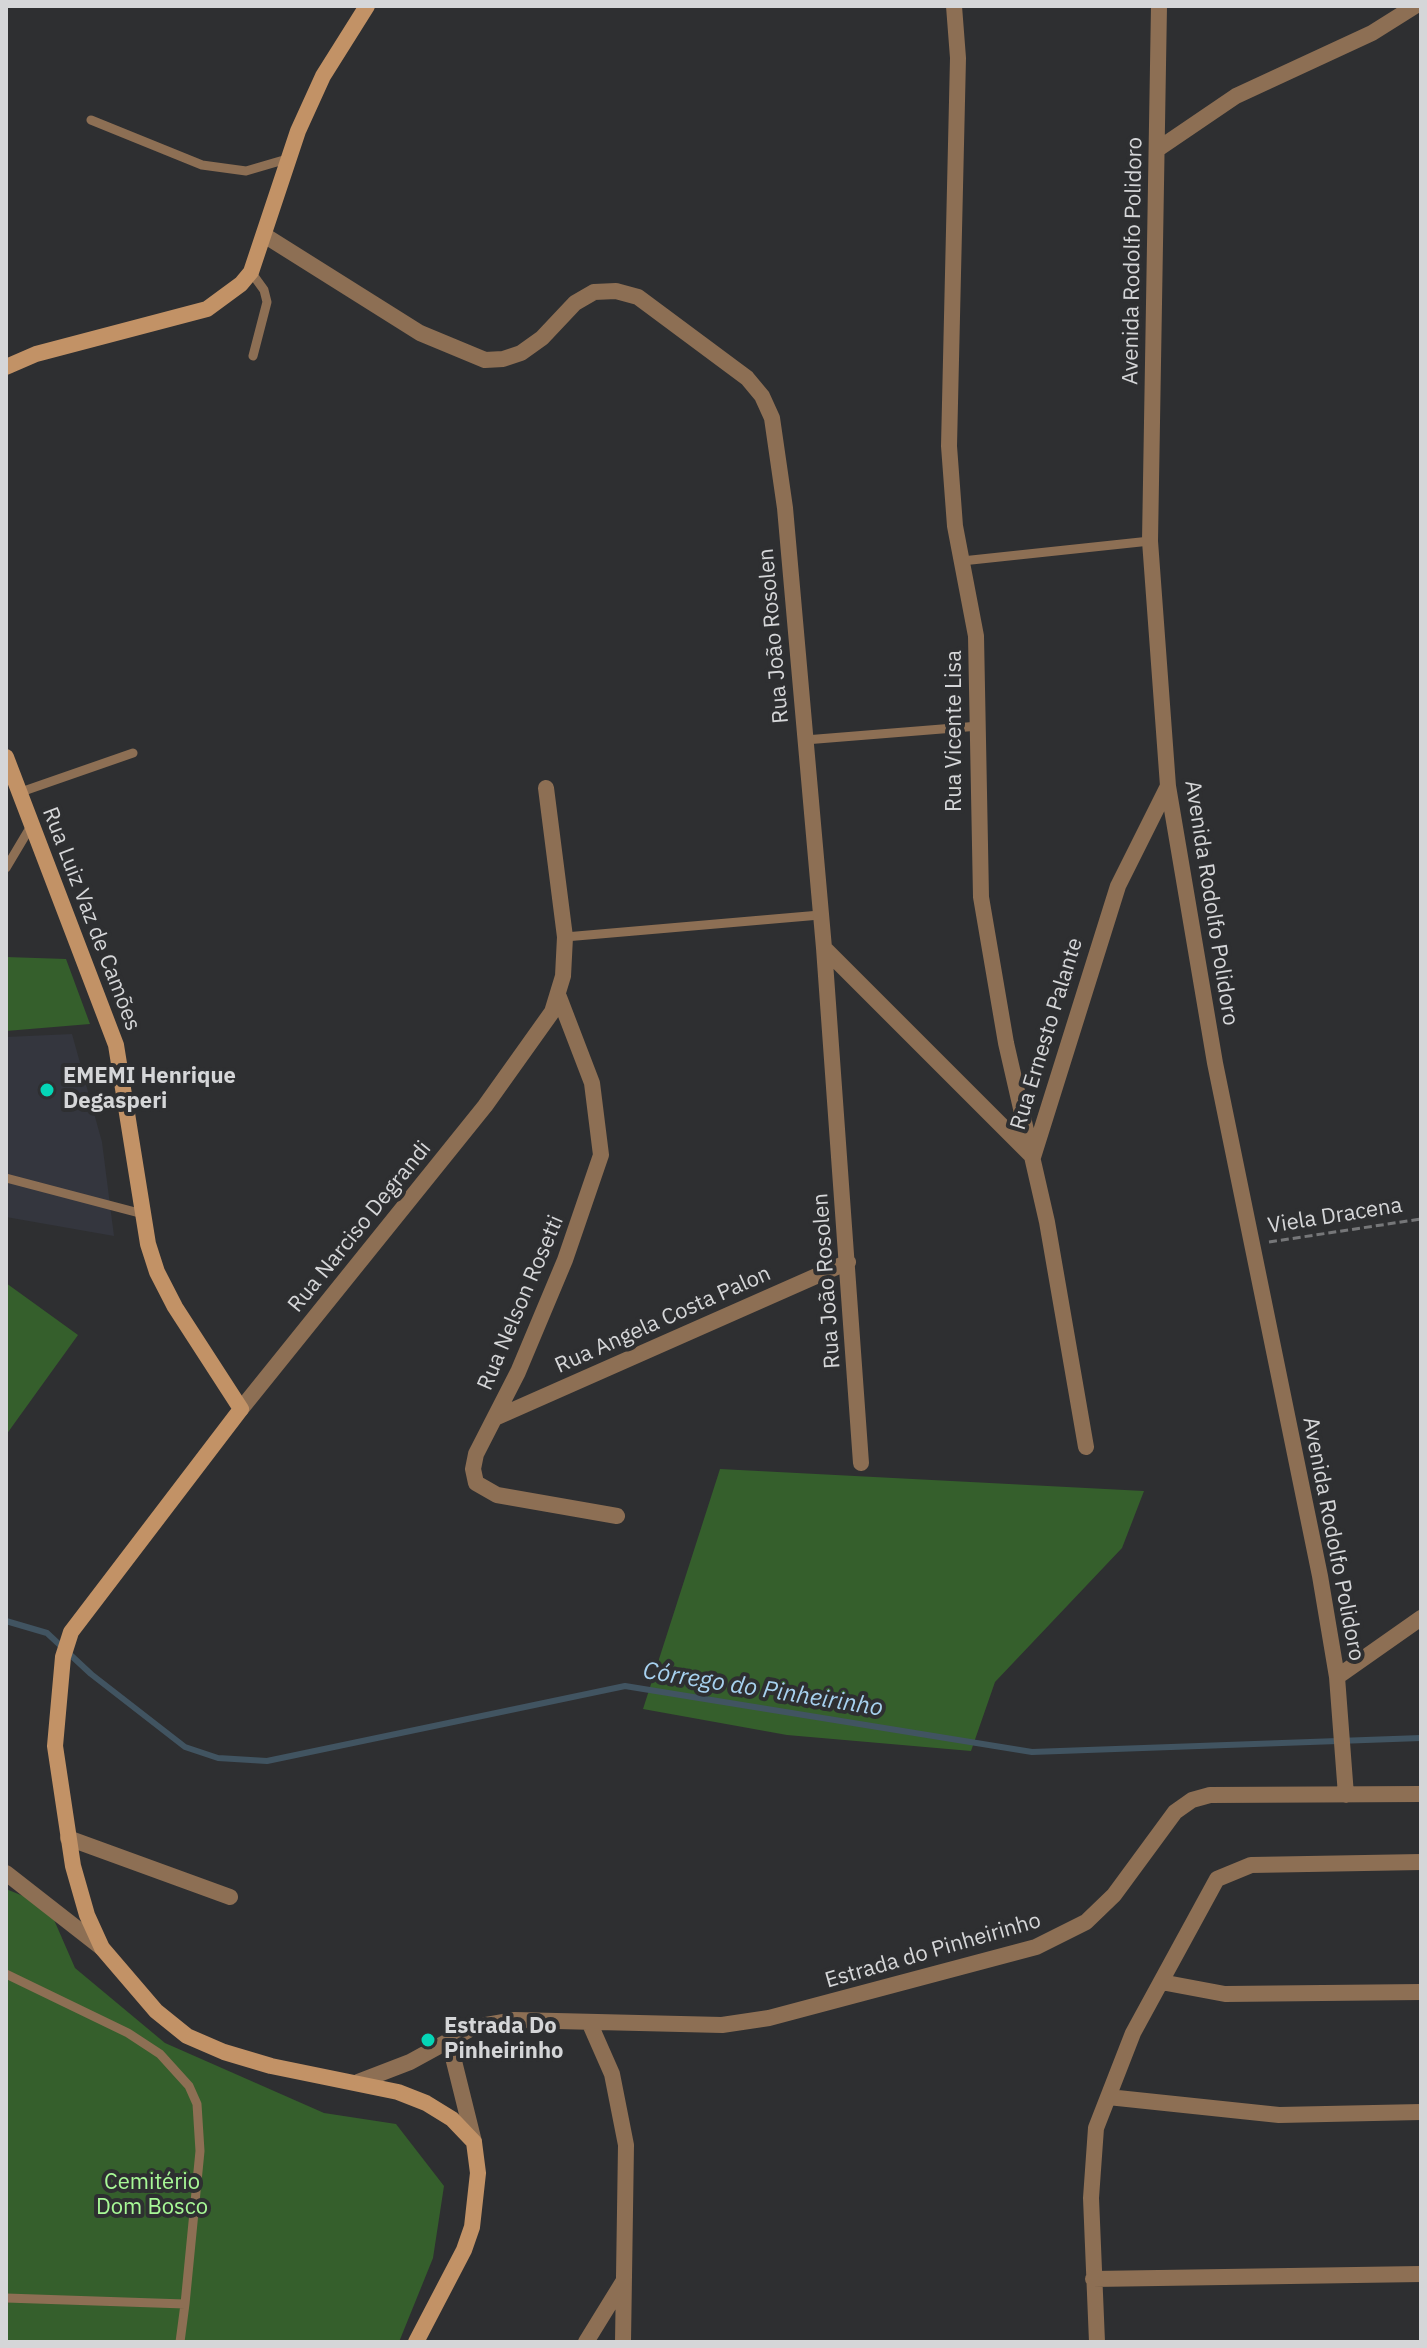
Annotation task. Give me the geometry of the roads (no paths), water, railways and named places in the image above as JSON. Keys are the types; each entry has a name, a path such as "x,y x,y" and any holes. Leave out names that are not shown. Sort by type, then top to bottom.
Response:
{"main road":[{"path":"6,367 36,354 207,309 233,291 251,272 287,159 323,76 367,6"},
{"name":"Rua Luiz Vaz de Camões","path":"6,757 116,1045 148,1244 175,1307 241,1409"},
{"name":"Rua Narciso Degrandi","path":"241,1409 71,1632 64,1652 55,1746 68,1838 87,1915 102,1948 156,2011 187,2036 224,2052 271,2066 358,2082 426,2103 452,2119 474,2142"},
{"path":"416,2342 464,2250 472,2227 478,2173 474,2142"}],"street":[{"name":"Rua Vicente Lisa","path":"954,6 958,58 949,446 952,496 976,636 979,726 977,840 981,897 1006,1043 1033,1157 1086,1447"},
{"name":"Avenida Rodolfo Polidoro","path":"1159,6 1150,541 1168,786 1215,1063 1320,1576 1337,1677 1346,1795"},
{"path":"1158,149 1236,96 1372,33 1415,6"},
{"name":"Rua João Rosolen","path":"264,235 420,333 485,360 521,353 542,338 575,303 594,292 616,291 638,297 747,378 762,396 772,418 785,508 824,948 861,1463"},
{"name":"Rua Ernesto Palante","path":"824,948 1033,1157 1109,909 1168,786"},
{"name":"Rua Narciso Degrandi","path":"241,1409 485,1106 534,1042 559,997 565,937 546,788"},
{"name":"Rua Nelson Rosetti","path":"559,997 592,1083 601,1155 565,1260 476,1454 473,1469 476,1483 482,1489 528,1502 617,1516"},
{"name":"Rua Angela Costa Palon","path":"495,1418 848,1262"},
{"path":"1337,1677 1421,1618"},
{"name":"Estrada do Pinheirinho","path":"358,2082 410,2062 474,2027 515,2020 722,2025 769,2018 1002,1958 1059,1938 1086,1922 1114,1895 1175,1812 1192,1800 1210,1795 1421,1794"},
{"path":"68,1838 230,1897"},
{"path":"1097,2342 1091,2198 1095,2142 1108,2097 1133,2033 1217,1879 1251,1865 1421,1862"},
{"path":"6,1873 102,1948"},
{"path":"1161,1982 1225,1994 1421,1992"},
{"path":"590,2024 612,2074 626,2145 623,2342"},
{"path":"449,2041 474,2142"},
{"path":"1108,2097 1279,2115 1421,2112"},
{"path":"1093,2279 1421,2274"},
{"path":"586,2342 623,2281"}],"lane":[{"path":"91,120 202,165 246,171 287,159"},
{"path":"251,272 264,290 267,302 253,356"},
{"path":"962,561 1150,541"},
{"path":"805,740 979,726"},
{"path":"18,793 133,753"},
{"path":"6,868 31,826"},
{"path":"565,937 820,915"},
{"path":"6,1178 143,1214"},
{"path":"6,1974 128,2033 160,2054 189,2086 197,2104 200,2151 180,2342"},
{"path":"6,2298 185,2304"}],"waterway":[{"name":"Córrego do Pinheirinho","path":"6,1621 47,1633 91,1674 185,1747 218,1758 267,1761 625,1686 1032,1752 1421,1738"}],"place":[{"name":"EMEMI Henrique Degasperi","path":"47,1090"},
{"name":"Estrada Do Pinheirinho","path":"428,2040"}],"park label":[{"name":"Cemitério Dom Bosco","path":"152,2196"}]}
